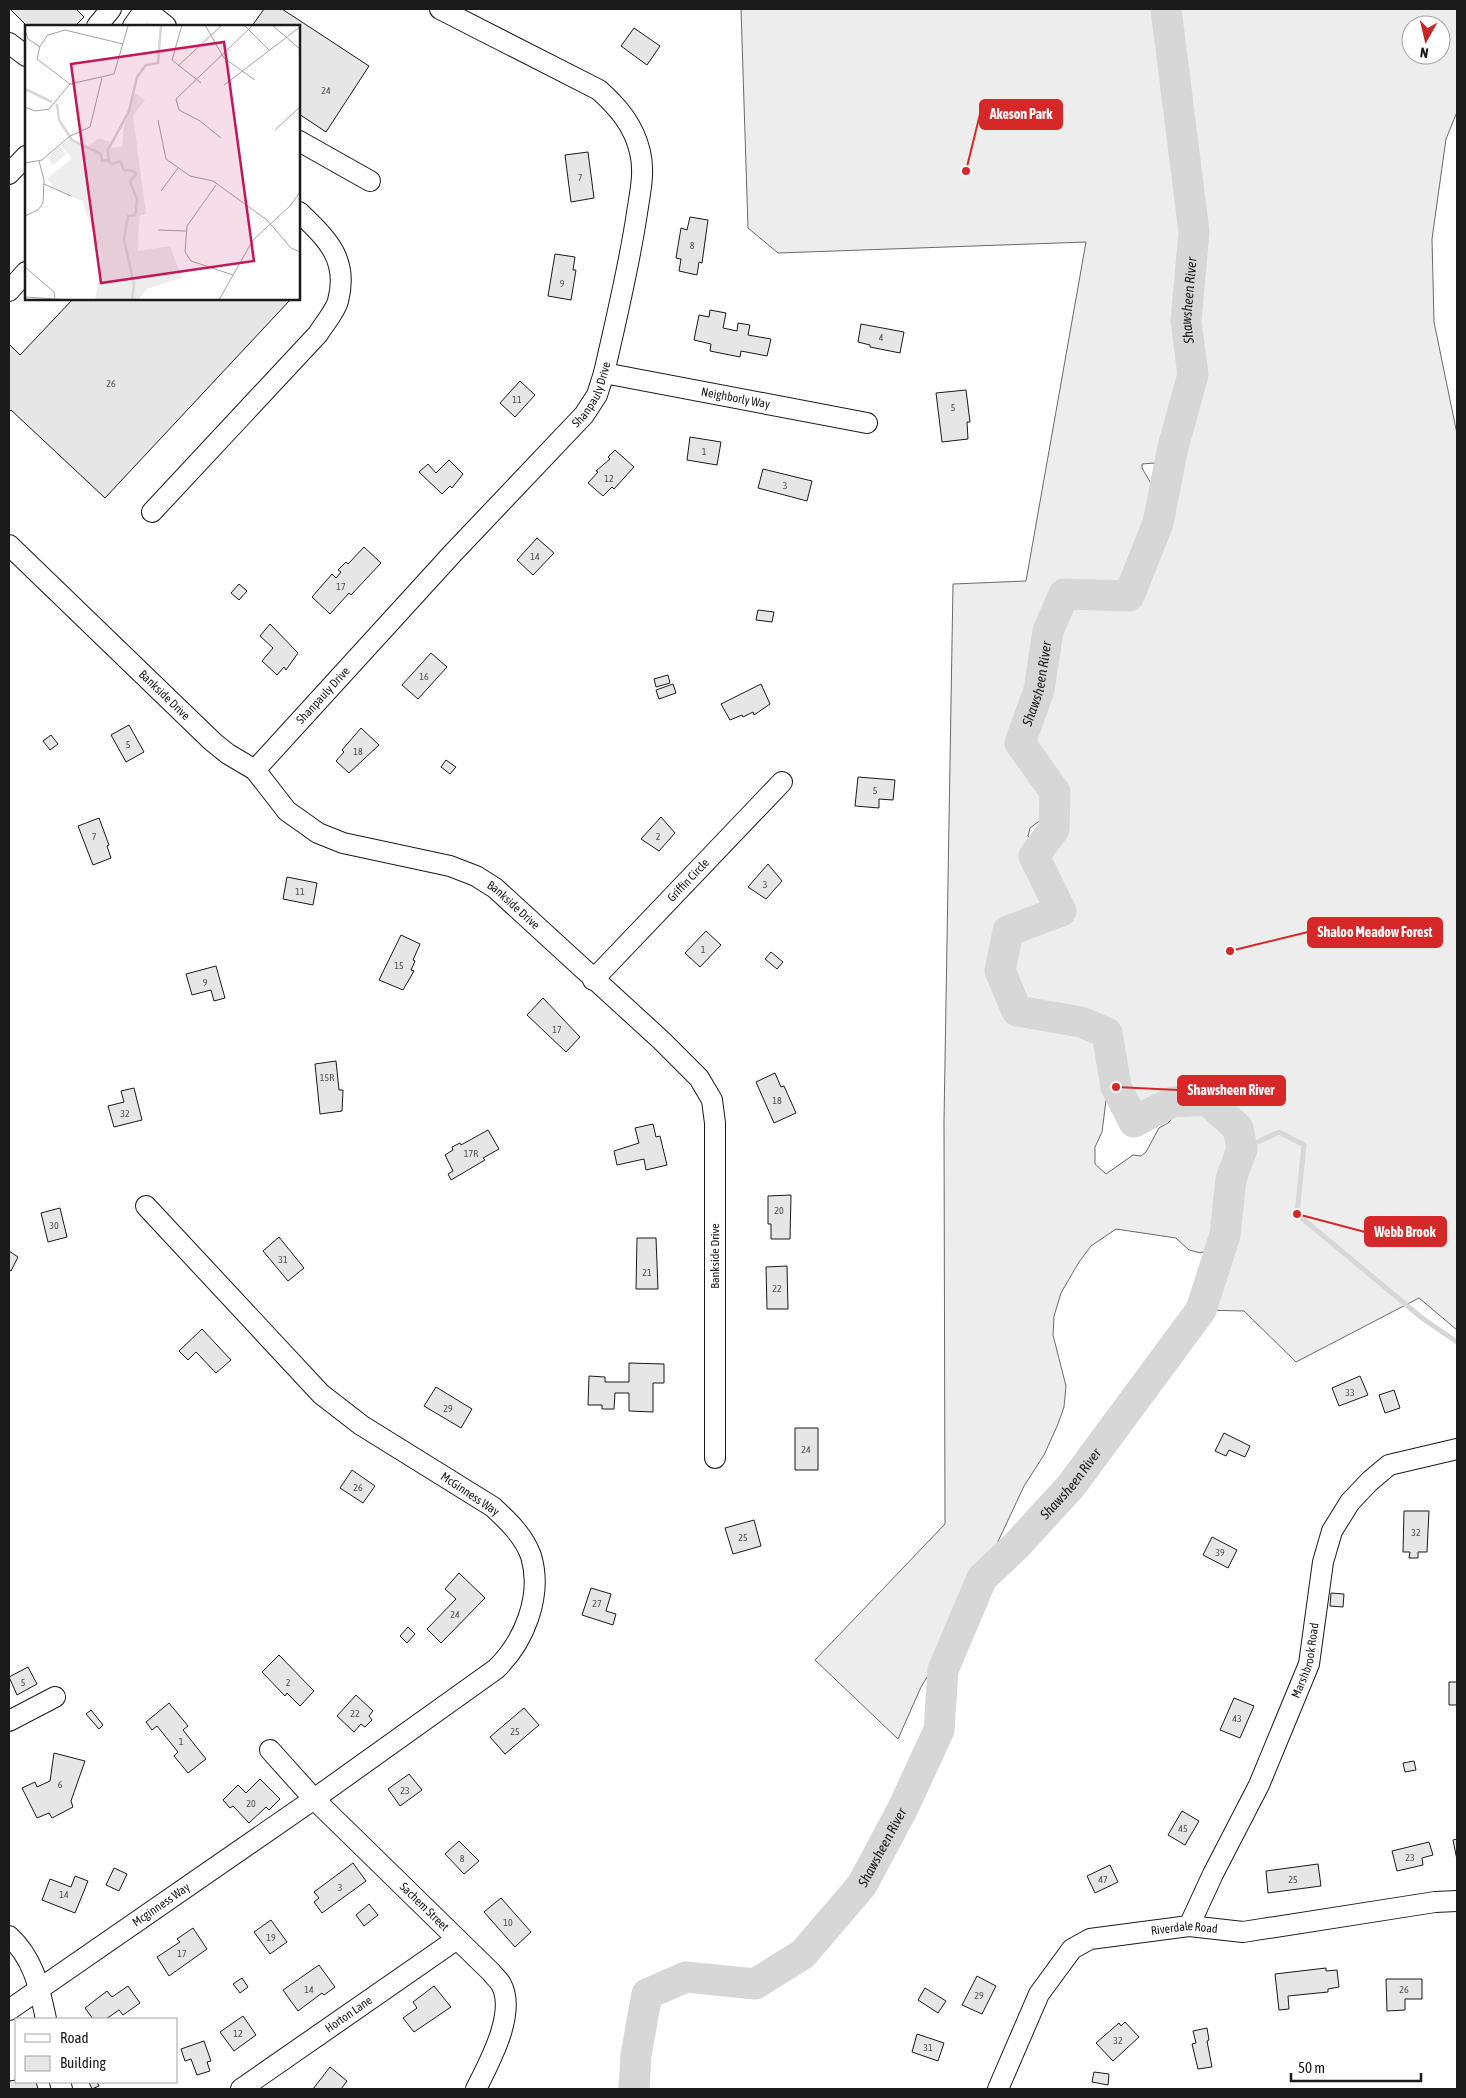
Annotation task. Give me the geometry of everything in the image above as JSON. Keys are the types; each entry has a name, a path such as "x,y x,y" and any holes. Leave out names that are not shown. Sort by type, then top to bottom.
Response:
{"street":[{"path":"98,25 112,9"},
{"name":"Shanpauly Drive","path":"255,770 452,553 584,415 597,395 604,373 634,233 642,178 640,153 631,127 618,107 599,90 440,9"},
{"path":"137,14 164,25"},
{"path":"9,43 25,55"},
{"path":"300,142 370,181"},
{"path":"9,174 25,157"},
{"path":"152,512 318,334 338,302 341,264 326,238 300,213"},
{"path":"9,291 25,273"},
{"name":"Neighborly Way","path":"604,373 867,423"},
{"name":"Bankside Drive","path":"9,545 213,742 228,754 255,770 287,811 318,833 343,843 450,866 476,876 495,888 699,1078 712,1100 715,1123 715,1458"},
{"name":"Griffin Circle","path":"593,980 782,782"},
{"name":"McGinness Way","path":"146,1206 321,1394 361,1425 492,1508 509,1522 524,1541 531,1556 533,1582 529,1615 525,1630 508,1657 496,1669 314,1798"},
{"name":"Marshbrook Road","path":"1189,1926 1213,1874 1259,1785 1309,1664 1324,1555 1332,1531 1350,1502 1389,1465 1457,1449"},
{"path":"9,1721 55,1697"},
{"name":"Sachem Street","path":"270,1750 314,1798 501,1984 505,1998 503,2023 496,2048 476,2089"},
{"name":"Mcginness Way","path":"9,2010 314,1798"},
{"name":"Riverdale Road","path":"998,2089 1039,1994 1072,1949 1090,1939 1189,1926 1243,1932 1435,1902 1457,1901"},
{"path":"9,1936 20,1947 34,1969 46,2018"},
{"name":"Horton Lane","path":"241,2089 457,1939"}],"shaded area":[{"path":"741,9 1159,9 1155,30 1160,63 1178,104 1166,9 1457,9 1457,112 1446,139 1432,239 1434,322 1457,434 1457,1330 1419,1298 1296,1362 1244,1311 1201,1310 1225,1235 1231,1179 1242,1149 1238,1128 1207,1100 1172,1102 1134,1122 1116,1087 1111,1061 1102,1132 1095,1147 1095,1164 1106,1174 1133,1155 1141,1156 1146,1152 1159,1128 1168,1123 1186,1105 1194,1103 1230,1127 1235,1135 1233,1159 1217,1190 1219,1226 1210,1248 1201,1253 1189,1250 1176,1238 1116,1229 1091,1246 1079,1262 1061,1293 1054,1316 1053,1335 1066,1386 1064,1407 1058,1424 1044,1455 1024,1486 958,1627 921,1687 898,1739 815,1660 945,1524 944,1121 953,584 1026,581 1086,242 778,253 748,228","holes":["1185,167 1194,232 1191,269 1190,265","1170,459 1158,523 1156,527 1154,524 1160,499 1142,468 1142,464 1167,462","1134,582 1129,596 1100,595 1119,583","1042,819 1055,821 1054,829 1034,856 1042,873 1033,865 1035,843 1028,836 1030,828","1057,901 1061,911 1018,927 1035,913","1000,972 1017,1011 1003,997 998,981","1017,1011 1080,1022 1068,1026 1046,1026 1021,1015"]}],"building":[{"path":"10,9 76,9 84,17 76,25 26,25"},
{"path":"264,9 282,9 369,66 326,132 300,115 300,25 253,25"},
{"path":"634,28 660,46 647,65 621,46"},
{"path":"588,152 594,198 571,202 565,155"},
{"path":"690,217 708,220 702,263 699,262 697,275 679,271 681,259 676,258 681,228 687,230"},
{"path":"555,254 575,257 573,270 576,270 571,300 548,296"},
{"path":"72,300 290,300 105,498 11,410 9,412 9,344 20,355"},
{"path":"710,310 726,313 723,328 737,331 738,323 750,325 748,335 771,339 767,356 741,351 740,357 710,351 711,344 694,340 699,315 709,317"},
{"path":"861,324 904,332 900,353 870,347 870,345 858,342"},
{"path":"520,381 535,395 515,417 500,403"},
{"path":"966,390 970,422 967,422 968,439 942,442 936,393"},
{"path":"690,437 721,442 717,465 687,460"},
{"path":"615,450 634,467 614,489 612,487 603,496 588,483 598,472 596,471 610,459 608,457"},
{"path":"449,460 463,474 452,488 450,486 442,494 419,472 428,464 436,473"},
{"path":"763,469 812,481 807,501 758,488"},
{"path":"537,538 554,553 533,575 517,560"},
{"path":"364,547 381,563 330,614 312,597 332,574 336,578 341,572 338,570 346,562 348,564"},
{"path":"239,584 247,591 239,600 231,593"},
{"path":"758,610 774,612 772,622 756,620"},
{"path":"270,624 298,653 286,670 284,667 277,675 262,661 273,648 260,636"},
{"path":"431,653 447,667 418,699 402,685"},
{"path":"668,675 670,683 656,687 654,679"},
{"path":"673,684 676,693 659,699 656,690"},
{"path":"761,684 770,704 754,715 753,712 730,720 721,704"},
{"path":"129,725 144,752 126,762 111,735"},
{"path":"361,728 379,745 349,773 336,761 344,752 342,750"},
{"path":"51,735 58,744 50,750 43,741"},
{"path":"446,760 456,767 450,774 441,767"},
{"path":"858,777 895,780 893,800 879,799 879,808 855,806"},
{"path":"661,817 675,833 659,851 641,839"},
{"path":"99,818 109,845 107,846 111,858 93,865 78,826"},
{"path":"768,864 782,881 766,899 748,887"},
{"path":"287,877 317,883 313,905 283,899"},
{"path":"706,931 721,945 700,967 685,953"},
{"path":"401,935 420,944 413,960 415,961 411,970 414,971 403,990 379,980"},
{"path":"771,952 783,962 777,969 765,959"},
{"path":"216,966 225,998 214,1001 211,990 192,995 186,974"},
{"path":"543,998 580,1037 566,1052 527,1015"},
{"path":"336,1061 339,1090 343,1090 342,1111 320,1114 315,1064"},
{"path":"775,1073 781,1087 784,1086 796,1113 774,1123 756,1082"},
{"path":"134,1088 142,1120 114,1127 108,1106 124,1102 121,1091"},
{"path":"653,1124 656,1137 660,1136 667,1165 646,1170 644,1159 617,1165 614,1151 639,1143 635,1128"},
{"path":"488,1130 499,1149 483,1158 485,1160 451,1180 448,1174 453,1171 445,1155 453,1150 452,1147 460,1143 461,1145"},
{"path":"791,1195 790,1239 771,1239 771,1224 768,1224 768,1196"},
{"path":"60,1208 67,1237 48,1242 41,1213"},
{"path":"279,1237 304,1268 288,1281 263,1251"},
{"path":"637,1238 656,1238 658,1289 636,1289"},
{"path":"9,1251 18,1257 11,1271 9,1270"},
{"path":"787,1266 788,1309 767,1309 766,1267"},
{"path":"202,1329 231,1360 216,1373 196,1352 188,1360 179,1351"},
{"path":"629,1363 664,1364 664,1383 653,1383 653,1412 629,1411 629,1393 615,1393 614,1409 602,1409 602,1405 588,1405 589,1376 605,1377 605,1382 629,1382"},
{"path":"1360,1376 1368,1395 1339,1406 1332,1388"},
{"path":"436,1387 472,1409 461,1428 424,1406"},
{"path":"1394,1390 1400,1408 1385,1413 1379,1395"},
{"path":"795,1428 818,1428 818,1470 795,1470"},
{"path":"1224,1433 1250,1446 1245,1457 1229,1450 1226,1456 1215,1451"},
{"path":"352,1470 375,1486 363,1503 340,1488"},
{"path":"1404,1511 1429,1511 1427,1552 1418,1552 1418,1558 1409,1558 1410,1552 1403,1552"},
{"path":"754,1520 761,1546 733,1554 725,1528"},
{"path":"1212,1537 1237,1550 1228,1568 1203,1555"},
{"path":"459,1573 485,1598 441,1643 427,1629 456,1599 445,1589"},
{"path":"591,1588 611,1594 606,1611 616,1614 613,1625 582,1615"},
{"path":"1331,1593 1344,1594 1343,1607 1330,1606"},
{"path":"408,1627 415,1634 407,1643 400,1636"},
{"path":"279,1655 314,1691 300,1706 287,1693 285,1696 262,1672"},
{"path":"28,1667 37,1684 17,1695 9,1677"},
{"path":"1449,1682 1457,1682 1457,1705 1449,1705"},
{"path":"356,1695 373,1711 369,1716 372,1720 365,1727 361,1724 354,1732 337,1716"},
{"path":"1234,1698 1254,1706 1240,1738 1220,1730"},
{"path":"169,1703 188,1726 183,1730 206,1759 188,1773 174,1756 178,1752 157,1726 152,1730 146,1722"},
{"path":"524,1708 539,1725 505,1754 490,1737"},
{"path":"91,1710 103,1725 99,1729 86,1714"},
{"path":"54,1753 85,1761 71,1801 73,1807 52,1818 49,1813 37,1818 22,1788 35,1782 37,1787 50,1781"},
{"path":"1414,1761 1416,1770 1405,1772 1403,1763"},
{"path":"409,1774 422,1790 400,1806 388,1789"},
{"path":"260,1779 280,1799 269,1810 266,1807 249,1823 233,1806 230,1808 223,1800 238,1785 246,1793"},
{"path":"1182,1811 1199,1821 1185,1845 1168,1835"},
{"path":"1457,1839 1457,1860 1453,1840"},
{"path":"459,1841 479,1861 464,1874 445,1854"},
{"path":"1429,1842 1433,1855 1422,1858 1423,1865 1397,1871 1392,1851"},
{"path":"353,1863 366,1881 322,1913 314,1902 319,1898 314,1892"},
{"path":"1318,1864 1321,1886 1268,1893 1266,1871"},
{"path":"1110,1865 1118,1882 1095,1893 1087,1876"},
{"path":"114,1868 127,1874 119,1891 106,1885"},
{"path":"75,1876 88,1881 75,1913 42,1900 50,1879 71,1887"},
{"path":"501,1898 531,1932 515,1947 484,1912"},
{"path":"369,1904 378,1915 364,1926 356,1915"},
{"path":"271,1920 287,1942 270,1954 254,1932"},
{"path":"193,1928 207,1949 169,1976 157,1957 180,1942 177,1939"},
{"path":"319,1965 335,1987 324,1995 322,1993 298,2011 283,1990"},
{"path":"1326,1968 1326,1971 1337,1970 1339,1987 1328,1989 1328,1992 1288,1996 1289,2009 1279,2010 1275,1974"},
{"path":"977,1976 996,1986 982,2014 962,2005"},
{"path":"242,1978 248,1987 240,1993 233,1984"},
{"path":"1386,1979 1422,1979 1422,1999 1405,1999 1405,2010 1387,2011"},
{"path":"128,1986 140,2003 123,2015 119,2010 107,2018 92,2018 85,2008 107,1991 112,1997"},
{"path":"434,1986 451,2007 414,2032 403,2018 417,2008 413,2002"},
{"path":"925,1988 946,2001 938,2013 918,2000"},
{"path":"243,2016 256,2035 234,2051 220,2032"},
{"path":"1125,2022 1139,2037 1113,2061 1096,2043 1119,2023 1121,2026"},
{"path":"1207,2028 1209,2040 1207,2041 1212,2067 1198,2069 1192,2044 1196,2043 1193,2031"},
{"path":"917,2034 944,2043 938,2061 912,2052"},
{"path":"204,2041 211,2061 207,2062 210,2071 197,2075 191,2059 185,2061 181,2049"},
{"path":"330,2067 347,2081 341,2089 313,2089"},
{"path":"1094,2072 1109,2074 1108,2085 1092,2082"},
{"path":"15,2080 15,2083 36,2083 38,2089 9,2089 9,2081"},
{"path":"89,2083 98,2083 99,2086 92,2089"}],"waterway":[{"name":"Shawsheen River","path":"634,2089 636,2055 647,1994 686,1977 755,1984 803,1954 862,1885 903,1808 939,1730 943,1670 982,1578 1016,1546 1071,1486 1201,1310 1225,1235 1231,1179 1242,1149 1238,1128 1207,1100 1172,1102 1134,1122 1116,1087 1107,1033 1081,1022 1017,1011 1000,971 1008,931 1061,911 1034,856 1054,829 1055,792 1020,743 1039,690 1048,631 1064,594 1129,596 1158,523 1173,447 1193,375 1186,321 1194,232 1166,9"},
{"path":"1242,1149 1279,1132 1304,1145 1297,1214 1422,1318 1457,1342"}],"place":[{"name":"Akeson Park","path":"966,171"},
{"name":"Shaloo Meadow Forest","path":"1230,951"},
{"name":"Shawsheen River","path":"1116,1087"},
{"name":"Webb Brook","path":"1297,1214"}]}
